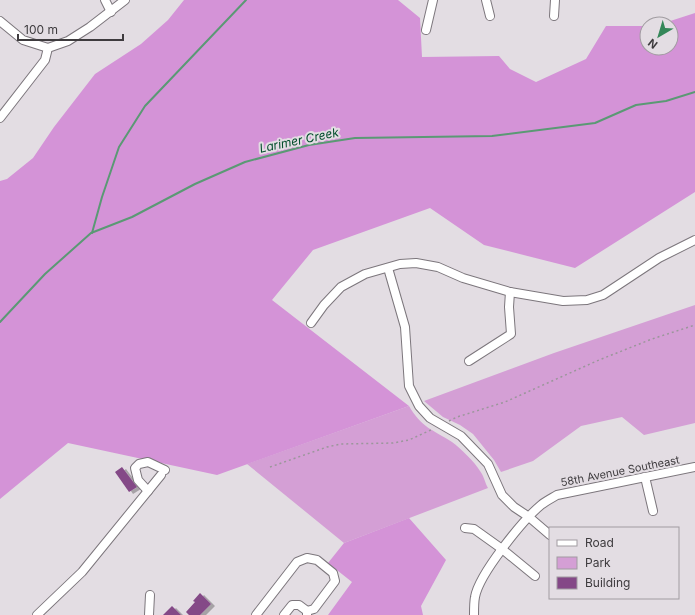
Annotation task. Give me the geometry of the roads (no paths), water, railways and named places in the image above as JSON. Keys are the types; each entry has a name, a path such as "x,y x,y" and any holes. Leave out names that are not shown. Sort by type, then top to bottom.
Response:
{"street":[{"path":"105,0 111,12"},
{"path":"0,21 23,40 48,48 68,41 111,12 125,0"},
{"path":"426,30 432,0"},
{"path":"486,0 490,16"},
{"path":"554,16 555,0"},
{"path":"0,118 44,60 48,48"},
{"path":"310,323 324,304 341,287 365,274 400,264 416,263 438,266 463,278 510,292 563,301 587,300 603,295 659,258 695,240"},
{"path":"388,268 406,327 409,386 419,406 430,418 461,436 488,464 502,495 514,507 549,533"},
{"path":"469,361 511,334 509,307 510,292"},
{"path":"37,615 82,572 148,491 163,472 148,462 140,464 135,468 138,480 148,491"},
{"name":"58th Avenue Southeast","path":"474,615 475,596 484,574 502,549 529,517 541,506 557,495 695,467"},
{"path":"645,477 653,511"},
{"path":"465,528 474,528 535,576"},
{"path":"256,615 298,562 307,558 317,560 333,573 335,581 314,609 307,613 299,605 292,605 284,615"},
{"path":"149,615 150,595"}],"waterway":[{"path":"92,233 102,197 119,147 145,106 246,0"},
{"name":"Larimer Creek","path":"0,322 45,274 91,233 132,217 195,184 245,162 309,145 355,138 492,136 595,123 636,105 666,101 695,92"}]}
